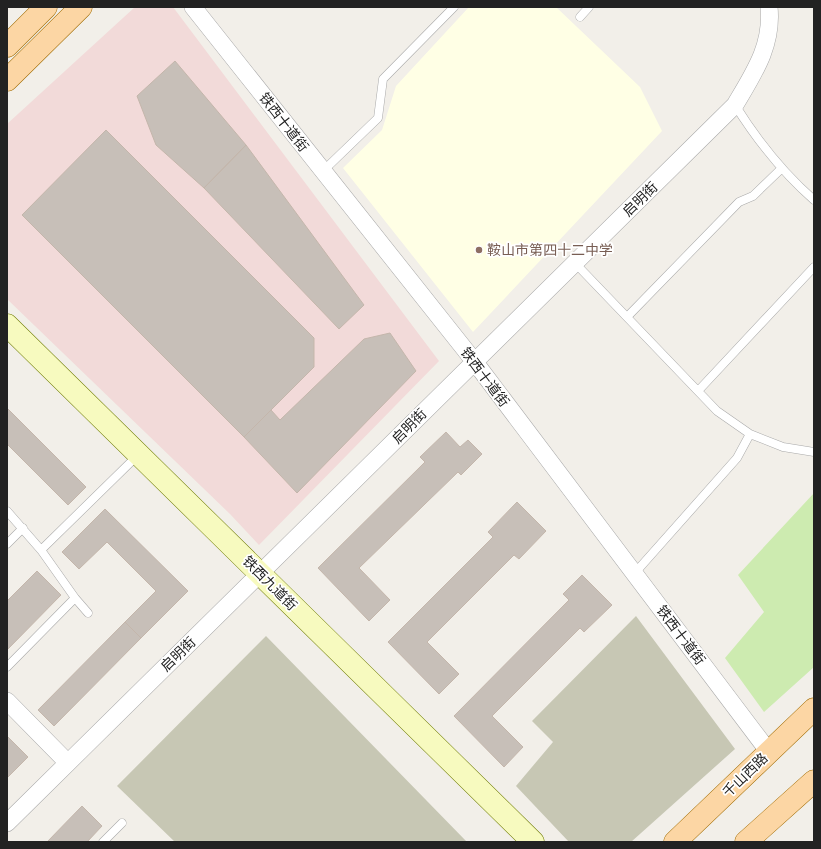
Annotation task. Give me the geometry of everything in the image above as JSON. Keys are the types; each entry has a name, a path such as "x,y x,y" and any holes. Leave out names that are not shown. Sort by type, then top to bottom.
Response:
{"main road":[{"path":"7,46 46,7"},
{"path":"7,80 81,7"},
{"name":"铁西九道街","path":"7,325 533,842"},
{"name":"千山西路","path":"675,842 814,709"},
{"path":"746,842 814,781"}],"street":[{"name":"铁西十道街","path":"193,7 474,361 769,752"},
{"name":"启明街","path":"7,823 67,762 261,574 474,361 735,105 761,57 767,41 771,24 769,7"},
{"path":"7,701 67,762"}],"lane":[{"path":"323,171 378,118 383,79 454,7"},
{"path":"580,17 590,7"},
{"path":"735,105 758,139 793,182 814,200"},
{"path":"627,317 739,202 753,196 782,168"},
{"path":"575,263 717,411 750,434 783,447 814,452"},
{"path":"698,391 814,267"},
{"path":"634,574 737,458 750,434"},
{"path":"41,550 138,454"},
{"path":"7,511 41,550 75,598 88,613"},
{"path":"7,544 23,528"},
{"path":"7,667 75,598"},
{"path":"103,842 122,823"}],"shaded area":[{"path":"135,7 173,7 439,361 259,545 230,514 7,299 7,124"},
{"name":"鞍山市第四十二中学","path":"469,7 556,7 640,87 662,131 473,332 343,168 382,130 396,86"},
{"path":"636,616 735,749 631,842 569,842 516,786 553,742 532,721"},
{"path":"266,636 467,842 175,842 117,786"}],"green space":[{"path":"814,493 814,667 764,712 725,658 764,612 738,575"}],"building":[{"path":"175,61 246,145 204,188 156,145 137,96"},
{"path":"106,130 314,338 314,367 244,437 22,215"},
{"path":"246,145 364,305 339,329 204,188"},
{"path":"390,333 416,371 297,493 244,437 271,410 280,420 364,339"},
{"path":"7,408 86,487 68,505 7,444"},
{"path":"446,432 460,447 468,440 482,454 461,475 458,472 359,568 390,600 369,621 318,568 425,462 420,457"},
{"path":"517,502 546,531 519,559 514,555 427,642 459,674 439,694 388,642 493,537 488,532"},
{"path":"105,509 188,591 141,638 125,622 156,591 107,542 79,569 62,552"},
{"path":"37,571 61,595 7,650 7,601"},
{"path":"582,575 612,605 584,632 580,628 492,716 523,747 504,767 454,716 569,600 563,594"},
{"path":"125,622 141,638 54,726 38,710"},
{"path":"7,736 28,757 7,778"},
{"path":"82,806 102,826 87,842 47,842"}],"place":[{"name":"鞍山市第四十二中学","path":"479,250"}]}
